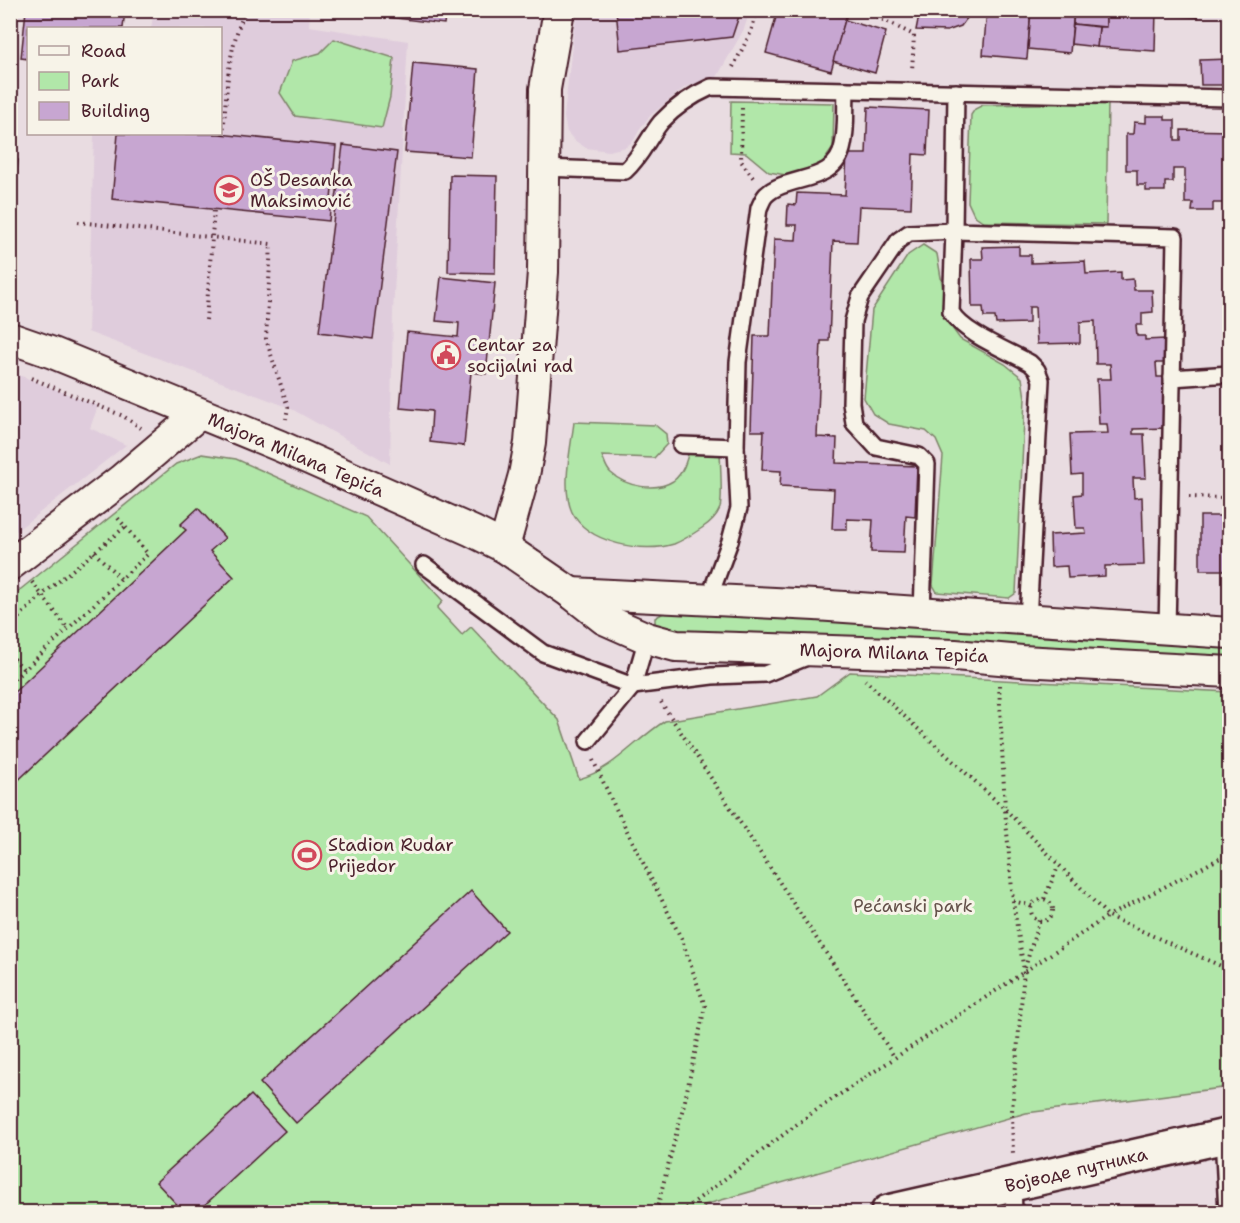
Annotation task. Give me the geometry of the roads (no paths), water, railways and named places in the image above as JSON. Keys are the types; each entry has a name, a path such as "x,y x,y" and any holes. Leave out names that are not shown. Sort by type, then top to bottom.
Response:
{"street":[{"path":"504,547 524,475 530,443 543,272 545,89 559,10"},
{"name":"Majora Milana Tepića","path":"10,338 53,353 280,446 472,531 504,547 571,593 604,619 646,638 676,646 998,658 1230,672"},
{"path":"10,565 199,414"},
{"path":"571,593 815,605 1230,633"},
{"name":"Војводе путника","path":"888,1212 1014,1198 1226,1136"}],"lane":[{"path":"544,168 625,171 636,162 662,122 680,105 711,87 1230,98"},
{"path":"708,601 730,541 739,508 736,447 738,362 759,207 766,195 788,184 822,174 835,162 843,146 846,90"},
{"path":"956,92 951,312 956,321 1030,363 1037,370 1041,380 1028,620"},
{"path":"922,613 927,464 919,456 876,447 854,423 850,403 853,321 860,297 898,240 909,233 954,231 1175,237 1167,630"},
{"path":"1172,378 1230,374"},
{"path":"681,445 736,447"},
{"path":"424,565 543,653 633,686 712,676 765,674 826,650"},
{"path":"588,741 633,686 646,638"},
{"path":"1226,1136 1227,1212"}],"place":[{"name":"OŠ Desanka Maksimović","path":"229,190"},
{"name":"Centar za socijalni rad","path":"446,355"},
{"name":"Stadion Rudar Prijedor","path":"307,855"}],"park label":[{"name":"Pećanski park","path":"913,906"}]}
